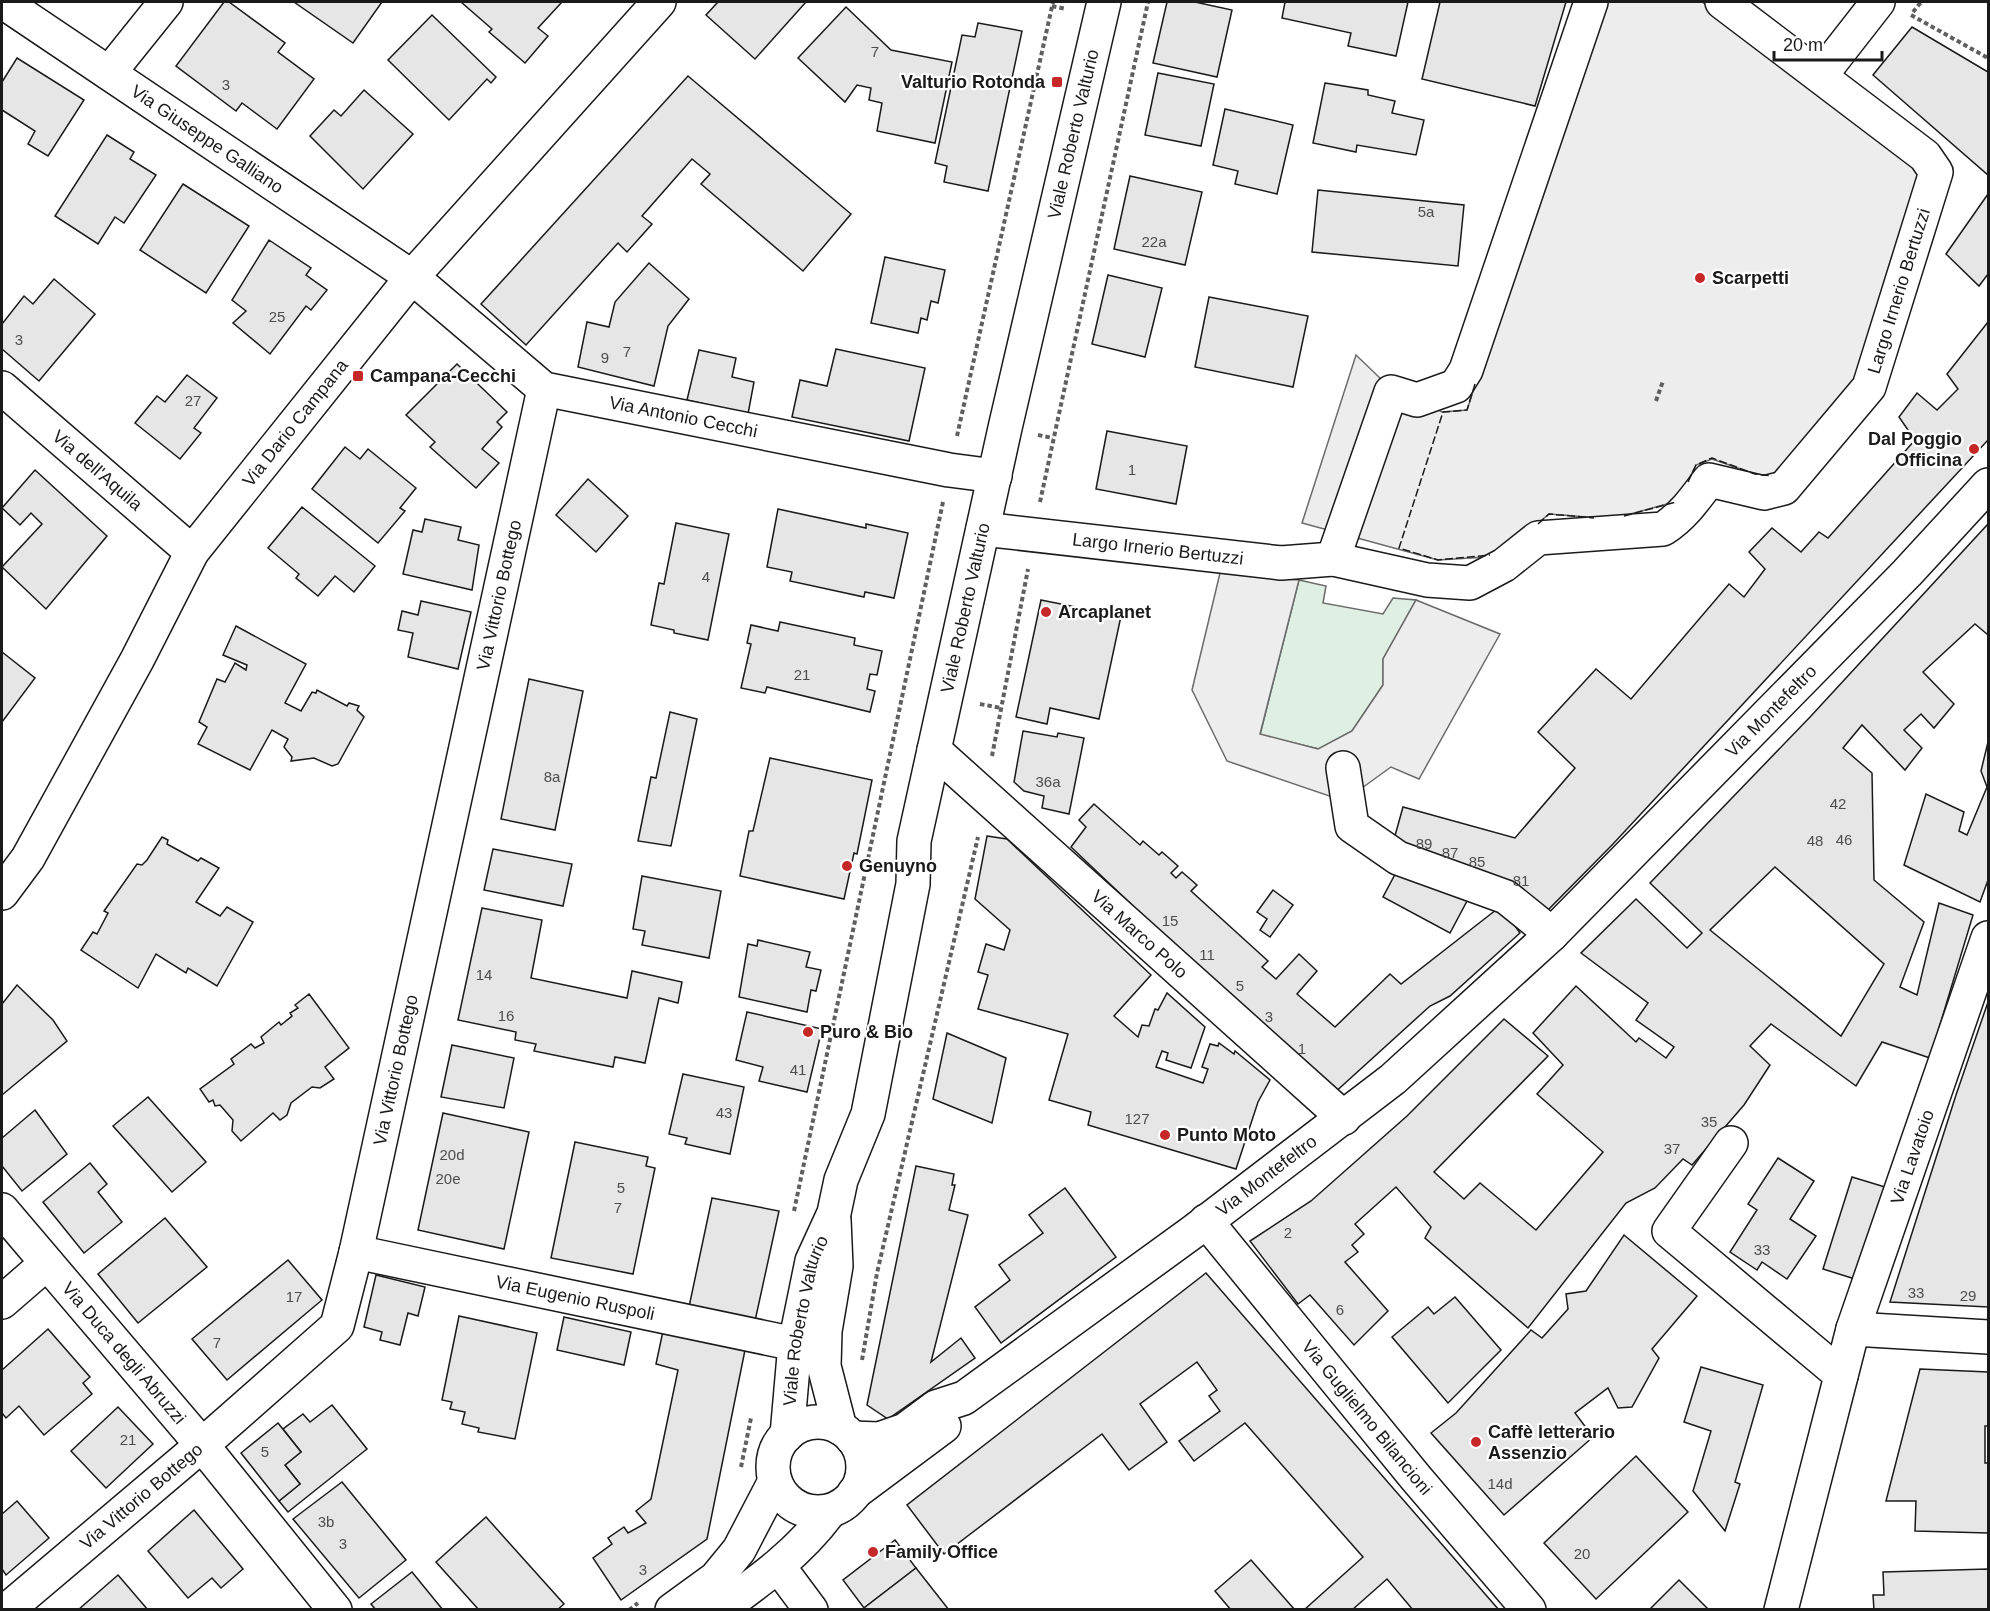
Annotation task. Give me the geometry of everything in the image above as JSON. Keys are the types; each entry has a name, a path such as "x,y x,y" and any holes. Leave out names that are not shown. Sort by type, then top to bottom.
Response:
{"street":[{"name":"Via Giuseppe Galliano","path":"3,2 412,277"},
{"path":"109,73 166,2"},
{"name":"Via Dario Campana","path":"2,893 28,858 137,660 192,552 412,277 659,2"},
{"name":"Viale Roberto Valturio","path":"787,1435 795,1344 812,1261 834,1212 841,1180 868,1114 913,884 914,841 983,528 1104,2"},
{"path":"1333,559 1391,392 1417,400 1456,386 1466,370 1591,2"},
{"name":"Largo Irnerio Bertuzzi","path":"983,528 1281,562 1333,559 1427,580 1470,583 1504,565 1538,538 1663,529 1679,518 1708,480 1764,493 1784,488 1869,387 1936,172 1925,156 1722,2"},
{"path":"1821,75 1878,2"},
{"name":"Via Antonio Cecchi","path":"412,277 544,389 949,470 995,476"},
{"name":"Via dell'Aquila","path":"2,388 192,552"},
{"name":"Via Vittorio Bottego","path":"7,1610 202,1445 337,1326 356,1252 544,389"},
{"name":"Via Montefeltro","path":"846,1433 879,1439 904,1430 936,1407 964,1398 1344,1119 1393,1079 1552,934 1907,573 1989,484"},
{"name":"Via Marco Polo","path":"934,750 1344,1119"},
{"path":"1343,768 1352,826 1398,858 1506,897 1552,934"},
{"name":"Via Lavatoio","path":"1781,1610 1853,1329 1989,938"},
{"path":"1731,1143 1669,1232 1841,1375"},
{"name":"Via Duca degli Abruzzi","path":"2,1210 202,1445 335,1610"},
{"name":"Viale Roberto Valturio","path":"834,1212 836,1266 825,1331 824,1366 846,1433"},
{"name":"Via Guglielmo Bilancioni","path":"1206,1221 1423,1487 1529,1610"},
{"name":"Via Eugenio Ruspoli","path":"356,1252 795,1344"},
{"path":"2,1302 47,1263"},
{"path":"1853,1329 1989,1337"},
{"name":"Via Montefeltro","path":"842,1502 951,1420 964,1398"},
{"path":"658,1604 716,1578 739,1550 775,1481 774,1456 787,1435 811,1422 846,1433 860,1450 861,1478 815,1532 779,1567 719,1610"},
{"path":"775,1481 789,1502 801,1509 815,1512 842,1502"},
{"path":"779,1567 811,1610"}],"path":[{"path":"792,1222 949,470 1053,2"},
{"path":"1040,501 1148,2"},
{"path":"1904,23 1921,2"},
{"path":"1911,15 1989,58"},
{"path":"1656,401 1663,381"},
{"path":"991,764 1028,573"},
{"path":"860,1371 877,1273 978,836"},
{"path":"740,1472 752,1414"},
{"path":"629,1610 658,1604"}],"green space":[{"path":"1299,580 1326,586 1323,603 1383,614 1393,598 1416,600 1383,659 1383,685 1352,731 1319,749 1260,735"}],"shaded area":[{"name":"Scarpetti","path":"1599,2 1702,2 1911,160 1923,177 1860,379 1783,469 1770,476 1755,474 1712,459 1696,465 1678,501 1612,519 1549,514 1522,537 1487,557 1438,560 1302,523 1356,355 1382,380 1442,412 1467,410"},
{"path":"1220,573 1299,580 1260,734 1318,749 1352,731 1383,685 1383,659 1416,600 1500,634 1419,779 1391,767 1344,801 1227,761 1192,690"}],"building":[{"path":"224,2 229,2 285,43 278,52 314,79 277,129 242,103 236,111 176,66"},
{"path":"294,2 382,2 353,43"},
{"path":"461,2 562,2 538,28 548,36 525,63 489,32 492,29"},
{"path":"718,2 806,2 755,59 706,15"},
{"path":"1167,2 1195,2 1232,10 1217,77 1153,63"},
{"path":"1285,2 1408,2 1396,56 1348,46 1351,33 1282,18"},
{"path":"1440,2 1566,2 1535,106 1422,79"},
{"path":"846,7 891,50 952,62 935,143 877,131 882,103 869,100 871,88 857,85 845,102 798,58"},
{"path":"432,15 496,77 491,83 487,79 449,120 388,60"},
{"path":"978,23 1022,31 988,191 944,182 947,166 935,163 962,35 975,37"},
{"path":"1912,27 1988,72 1988,175 1873,75"},
{"path":"17,58 84,100 48,156 28,144 35,131 2,110 2,82"},
{"path":"1158,73 1214,84 1201,146 1145,135"},
{"path":"688,76 851,214 803,271 701,184 710,174 692,159 642,216 652,224 627,252 618,243 526,345 481,304"},
{"path":"1325,83 1368,90 1368,95 1395,101 1392,113 1424,120 1416,155 1357,145 1356,152 1313,143"},
{"path":"364,90 413,134 363,189 310,136 334,110 341,116"},
{"path":"1225,109 1293,125 1277,194 1235,184 1238,171 1213,165"},
{"path":"107,135 134,152 130,159 156,175 124,223 115,217 98,244 55,216"},
{"path":"1130,176 1202,192 1185,265 1114,249"},
{"path":"183,184 249,226 206,293 140,250"},
{"path":"1318,190 1464,205 1458,266 1312,252"},
{"path":"1988,194 1988,274 1979,286 1946,254"},
{"path":"269,240 311,268 306,275 327,290 311,310 306,306 270,354 233,323 246,311 232,300"},
{"path":"885,257 945,270 938,303 931,301 927,320 921,318 918,333 871,323"},
{"path":"649,263 689,299 668,326 654,386 578,367 587,322 609,327 615,302"},
{"path":"1108,275 1162,288 1145,357 1092,344"},
{"path":"54,279 95,314 39,381 2,349 2,324 24,296 33,304"},
{"path":"1209,297 1308,316 1293,387 1195,367"},
{"path":"1988,322 1988,440 1613,844 1543,915 1391,850 1403,807 1515,838 1575,768 1538,732 1596,669 1631,699 1729,584 1744,597 1765,569 1749,552 1772,528 1801,552 1819,532 1828,538 1915,440 1899,417 1917,393 1937,410 1958,389 1947,374"},
{"path":"836,349 925,368 909,441 792,417 800,380 827,386"},
{"path":"699,350 736,358 732,377 754,382 748,414 687,400"},
{"path":"457,364 507,412 497,422 502,427 482,449 499,463 476,488 430,447 435,442 406,415"},
{"path":"187,375 217,398 194,428 201,433 180,459 135,423 157,396 165,402"},
{"path":"1107,431 1187,446 1176,504 1096,489"},
{"path":"345,447 360,459 368,449 416,488 400,508 405,511 378,543 312,489"},
{"path":"35,470 107,536 46,609 2,567 42,524 31,513 20,525 2,508"},
{"path":"588,479 628,516 596,552 556,515"},
{"path":"302,507 375,566 354,592 335,576 318,596 296,578 299,574 268,548"},
{"path":"778,509 866,528 866,524 908,533 894,598 865,592 864,597 790,581 792,572 767,567"},
{"path":"425,519 461,527 458,540 479,545 472,590 403,574 413,530 422,532"},
{"path":"676,523 729,534 708,640 674,633 674,630 651,625 659,583 664,584"},
{"path":"1988,524 1988,635 1975,624 1923,672 1954,704 1934,728 1921,714 1904,730 1922,748 1905,770 1862,725 1843,748 1872,773 1874,880 1924,922 1900,987 1917,995 1939,903 1973,915 1930,1058 1882,1042 1856,1086 1771,1024 1750,1046 1770,1065 1744,1105 1692,1165 1683,1159 1655,1188 1626,1203 1528,1328 1425,1238 1431,1227 1396,1187 1355,1224 1364,1234 1352,1245 1358,1252 1345,1262 1388,1311 1354,1345 1310,1295 1298,1304 1250,1241 1311,1201 1407,1116 1504,1019 1548,1056 1434,1172 1464,1199 1480,1183 1536,1230 1603,1152 1537,1094 1563,1065 1533,1033 1576,986 1636,1042 1639,1038 1666,1058 1674,1047 1636,1020 1648,1003 1581,953 1636,899 1687,948 1702,933 1650,883 1811,716","holes":["1775,867 1884,964 1841,1036 1710,930"]},
{"path":"1041,600 1121,616 1099,719 1050,708 1047,724 1016,717"},
{"path":"421,601 471,612 458,669 408,657 413,633 398,630 402,611 418,615"},
{"path":"780,622 855,638 854,645 882,651 877,675 870,674 867,689 875,691 870,712 767,687 765,693 741,688 751,644 747,643 751,625 778,631"},
{"path":"236,626 306,664 285,703 301,711 312,692 316,693 317,690 347,706 349,703 359,706 357,710 364,717 338,764 332,766 314,758 291,761 292,757 284,747 288,739 272,730 250,770 198,744 207,727 199,722 217,679 225,682 235,663 246,670 247,665 223,655"},
{"path":"2,652 35,678 2,722"},
{"path":"529,679 583,691 555,830 501,819"},
{"path":"670,712 697,719 671,846 638,841 651,777 656,778"},
{"path":"1023,731 1057,737 1058,733 1084,738 1069,814 1042,808 1044,796 1024,791 1014,782"},
{"path":"1988,742 1988,880 1980,902 1904,865 1926,794 1964,812 1959,831 1967,835 1987,787 1981,771"},
{"path":"770,758 872,780 857,854 854,853 844,899 740,876 749,831 753,831"},
{"path":"1094,804 1140,845 1143,841 1159,855 1162,852 1178,866 1171,873 1176,878 1182,872 1197,885 1191,891 1268,961 1262,967 1276,979 1299,954 1317,971 1297,994 1335,1027 1390,974 1401,984 1501,906 1520,933 1450,996 1430,1006 1332,1095 1071,847 1086,827 1079,820"},
{"path":"987,836 1007,839 1151,975 1114,1016 1138,1037 1142,1025 1149,1026 1155,1009 1158,1010 1167,993 1205,1027 1191,1068 1166,1060 1168,1053 1162,1051 1156,1067 1203,1083 1208,1069 1202,1067 1210,1044 1218,1046 1219,1043 1234,1054 1235,1051 1270,1080 1258,1102 1236,1169 1088,1125 1091,1112 1049,1100 1068,1034 978,1009 988,975 978,972 986,944 1004,950 1010,930 975,899"},
{"path":"162,837 168,840 167,844 198,861 201,858 219,868 196,902 220,916 227,907 253,922 217,986 188,968 186,973 156,954 138,988 81,950 93,932 97,934 108,913 104,911 137,864 142,865 147,860"},
{"path":"493,849 572,864 563,906 484,890"},
{"path":"1400,865 1467,901 1450,933 1383,897"},
{"path":"642,876 721,891 709,958 642,945 645,931 633,929"},
{"path":"1273,890 1293,905 1270,937 1260,930 1267,919 1257,912"},
{"path":"482,908 542,920 531,978 627,998 632,971 682,982 678,1003 659,998 645,1063 615,1057 613,1067 534,1051 536,1044 515,1040 516,1032 458,1020"},
{"path":"758,940 810,952 806,967 821,970 816,991 811,990 807,1012 739,997 748,944 757,946"},
{"path":"17,985 53,1020 67,1041 2,1095 2,1004"},
{"path":"309,994 349,1048 325,1067 334,1079 320,1088 312,1087 291,1103 287,1115 280,1120 273,1113 241,1141 232,1131 233,1120 220,1105 215,1106 213,1100 209,1102 200,1089 234,1064 231,1059 251,1044 255,1048 264,1043 261,1037 279,1022 281,1025 292,1016 290,1013 298,1008 295,1005"},
{"path":"1988,1002 1988,1307 1890,1302 1956,1095"},
{"path":"747,1012 822,1029 807,1092 759,1081 763,1067 736,1060"},
{"path":"947,1033 1006,1058 992,1123 933,1099"},
{"path":"452,1045 514,1058 504,1108 441,1097"},
{"path":"683,1074 744,1087 730,1154 685,1144 687,1138 669,1134"},
{"path":"148,1097 206,1162 172,1192 113,1126"},
{"path":"35,1110 67,1154 22,1191 2,1166 2,1138"},
{"path":"443,1113 529,1132 504,1249 418,1230"},
{"path":"575,1142 648,1157 646,1166 655,1168 633,1274 551,1258"},
{"path":"1778,1158 1814,1181 1790,1219 1816,1236 1787,1279 1762,1262 1757,1270 1730,1252 1757,1210 1748,1204"},
{"path":"90,1163 107,1184 98,1192 122,1222 84,1253 43,1202"},
{"path":"916,1166 954,1174 952,1185 955,1185 949,1210 968,1215 931,1362 961,1338 975,1358 888,1419 867,1405"},
{"path":"1852,1177 1885,1187 1855,1279 1823,1269"},
{"path":"1065,1188 1116,1257 1001,1343 975,1307 1010,1280 999,1265 1043,1233 1029,1215"},
{"path":"712,1198 779,1211 755,1321 689,1307"},
{"path":"165,1218 207,1267 138,1323 98,1274"},
{"path":"1624,1235 1697,1296 1652,1349 1659,1358 1632,1407 1618,1408 1608,1388 1575,1413 1593,1437 1504,1515 1431,1433 1456,1413 1531,1330 1542,1338 1568,1309 1566,1294 1586,1291"},
{"path":"288,1260 322,1300 227,1380 192,1339"},
{"path":"1206,1273 1499,1610 1413,1610 1387,1579 1352,1610 1304,1610 1363,1557 1245,1423 1194,1461 1179,1441 1220,1411 1209,1396 1217,1390 1197,1362 1140,1404 1167,1442 1129,1470 1102,1434 944,1554 907,1505"},
{"path":"376,1275 425,1287 418,1316 408,1313 400,1345 380,1340 382,1332 364,1327"},
{"path":"1455,1297 1501,1350 1448,1403 1392,1337 1428,1307 1434,1314"},
{"path":"459,1316 537,1333 515,1439 478,1432 479,1428 462,1424 465,1412 450,1409 452,1402 442,1400"},
{"path":"564,1317 631,1332 624,1365 557,1350"},
{"path":"48,1329 90,1377 83,1383 92,1394 44,1435 19,1406 6,1418 2,1413 2,1370"},
{"path":"663,1331 745,1350 707,1539 621,1600 593,1558 612,1544 608,1538 624,1527 628,1533 646,1523 636,1511 651,1499 678,1370 656,1364"},
{"path":"1701,1367 1763,1385 1735,1482 1740,1484 1725,1531 1693,1491 1711,1431 1684,1422"},
{"path":"1920,1369 1988,1372 1985,1463 1988,1463 1988,1533 1915,1531 1916,1501 1886,1501"},
{"path":"332,1405 367,1449 288,1512 279,1501 300,1484 285,1465 301,1452 283,1429 303,1414 310,1422"},
{"path":"118,1407 153,1444 106,1488 71,1451"},
{"path":"278,1423 301,1452 285,1465 300,1484 279,1501 241,1453"},
{"path":"1636,1456 1688,1512 1596,1599 1544,1543"},
{"path":"342,1482 406,1560 359,1598 293,1519"},
{"path":"17,1501 49,1538 6,1575 2,1569 2,1514"},
{"path":"194,1510 243,1569 221,1588 212,1578 188,1598 148,1551"},
{"path":"486,1517 564,1604 557,1610 479,1610 436,1562"},
{"path":"895,1540 916,1568 864,1608 843,1580"},
{"path":"1251,1560 1295,1610 1231,1610 1215,1591"},
{"path":"916,1568 949,1610 865,1610 864,1608"},
{"path":"1988,1569 1988,1610 1874,1610 1873,1595 1884,1595 1883,1572"},
{"path":"412,1572 443,1610 376,1610 371,1604"},
{"path":"118,1575 148,1610 78,1610"},
{"path":"1679,1580 1709,1610 1649,1610"}],"fence":[{"path":"1475,384 1467,410 1443,412 1399,548 1438,560 1490,555"},
{"path":"1688,482 1696,465 1712,458 1755,474 1772,476"},
{"path":"1624,516 1676,502"},
{"path":"1538,524 1549,514 1594,518"}],"place":[{"name":"Valturio Rotonda","path":"1057,82"},
{"name":"Scarpetti","path":"1700,278"},
{"name":"Campana-Cecchi","path":"358,376"},
{"name":"Dal Poggio Officina","path":"1974,449"},
{"name":"Arcaplanet","path":"1046,612"},
{"name":"Genuyno","path":"847,866"},
{"name":"Puro & Bio","path":"808,1032"},
{"name":"Punto Moto","path":"1165,1135"},
{"name":"Caffè letterario Assenzio","path":"1476,1442"},
{"name":"Family Office","path":"873,1552"}]}
